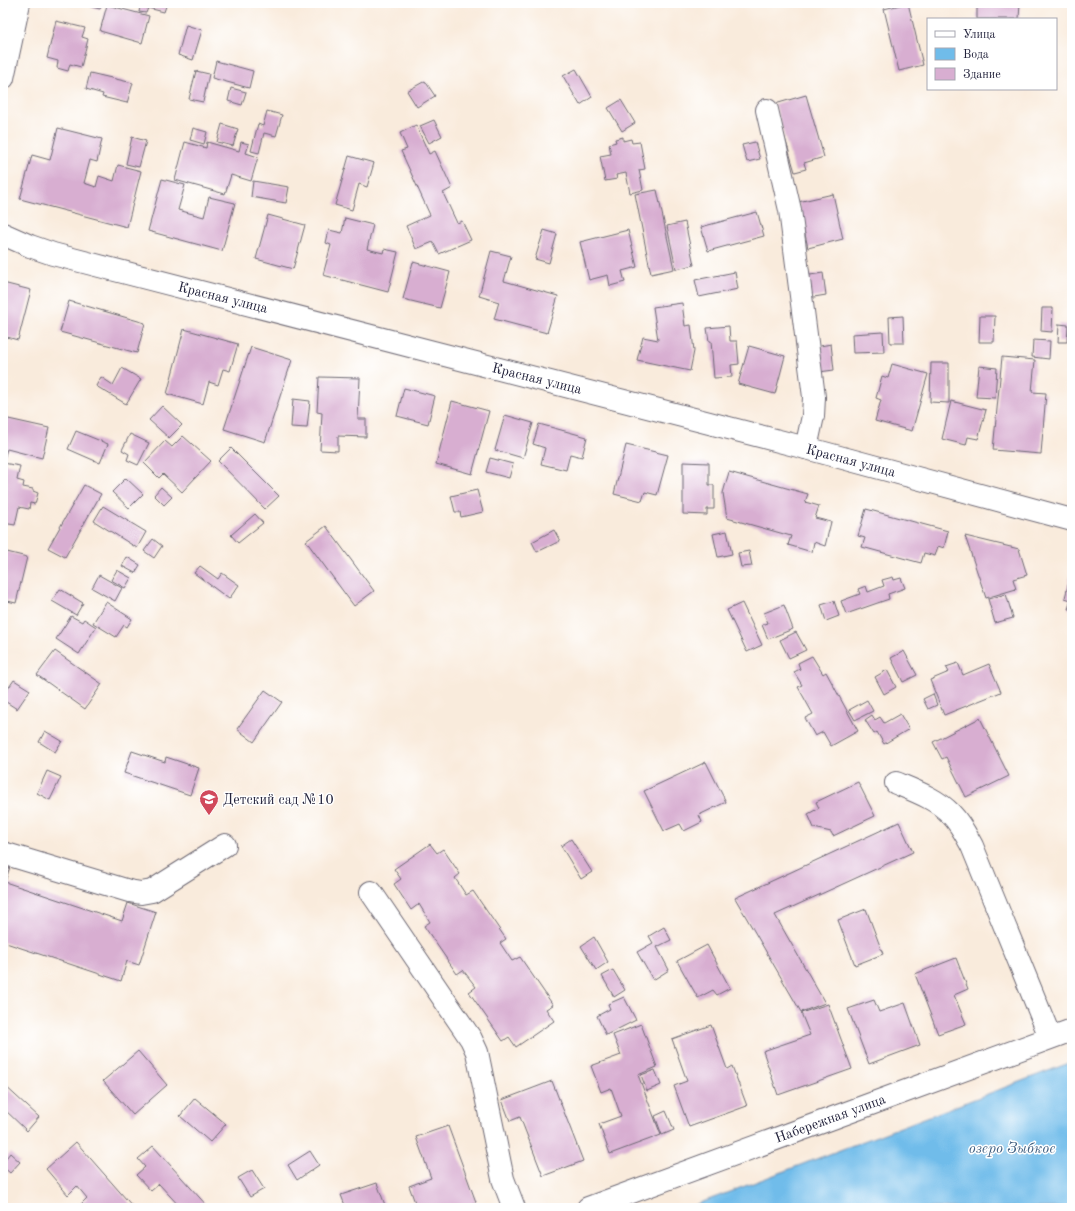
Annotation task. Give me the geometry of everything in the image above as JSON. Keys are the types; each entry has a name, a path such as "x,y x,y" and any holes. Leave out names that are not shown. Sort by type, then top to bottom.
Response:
{"main road":[{"path":"3,78 20,3"},
{"path":"767,110 790,210 814,397 813,416 806,448"},
{"name":"Красная улица","path":"3,234 53,254 806,448 1072,520"},
{"path":"896,783 936,802 951,814 962,828 972,846 1050,1037"},
{"path":"3,853 129,892 141,893 152,891 225,845"},
{"path":"370,892 471,1039 477,1052 503,1179 514,1208"},
{"name":"Набережная улица","path":"588,1208 1072,1030"}],"water":[{"name":"озеро Зыбкое","path":"1072,1062 1072,1208 687,1208"}],"building":[{"path":"76,3 102,3 100,9"},
{"path":"141,3 167,3 164,12 148,8 146,13 139,12"},
{"path":"908,3 923,65 899,71 884,9"},
{"path":"977,3 1020,3 1019,18 977,18"},
{"path":"107,5 149,16 142,43 100,31"},
{"path":"56,21 85,28 82,37 88,39 81,67 70,64 68,71 57,68 58,61 47,58"},
{"path":"186,25 202,30 193,60 178,55"},
{"path":"216,61 253,71 249,88 212,78"},
{"path":"576,69 592,97 580,105 563,76"},
{"path":"196,71 209,74 203,102 189,99"},
{"path":"90,73 133,83 127,103 102,97 103,94 86,89"},
{"path":"425,81 435,96 417,107 407,91"},
{"path":"231,88 246,92 242,105 228,101"},
{"path":"806,95 824,157 804,163 806,169 795,172 775,104"},
{"path":"621,100 635,123 622,131 608,108"},
{"path":"267,111 282,115 276,136 264,133 259,153 251,151 258,124 263,126"},
{"path":"434,120 442,136 429,143 420,126"},
{"path":"222,124 238,129 233,146 217,142"},
{"path":"416,125 429,154 435,151 452,188 443,193 457,223 462,221 471,240 439,254 433,242 416,249 406,226 430,215 401,151 407,149 400,133"},
{"path":"58,128 102,139 97,162 90,160 84,183 96,187 99,176 114,181 118,165 141,171 127,227 20,199 32,155 50,160"},
{"path":"193,128 207,132 204,144 190,140"},
{"path":"132,137 146,141 139,167 126,164"},
{"path":"623,137 623,141 631,139 632,143 640,142 645,169 639,170 643,190 630,193 626,173 616,175 617,179 605,181 600,156 611,154 609,144 616,142 615,139"},
{"path":"185,142 206,148 207,142 239,151 241,142 249,144 246,153 258,157 251,181 231,175 225,194 175,180"},
{"path":"755,142 760,159 747,162 742,145"},
{"path":"349,156 374,163 367,187 359,184 352,210 335,205"},
{"path":"162,179 185,185 178,210 204,217 209,197 235,203 222,251 148,231"},
{"path":"253,181 289,187 286,203 251,197"},
{"path":"657,190 674,269 651,274 635,194"},
{"path":"833,194 843,239 808,248 798,202"},
{"path":"757,212 764,236 708,251 701,227"},
{"path":"268,215 305,225 293,269 256,259"},
{"path":"345,218 373,225 367,249 383,253 384,249 398,252 388,292 323,275 331,245 326,243 329,230 342,233"},
{"path":"685,222 694,265 676,269 667,226"},
{"path":"544,230 557,234 549,263 535,259"},
{"path":"628,230 637,267 622,271 625,282 610,286 608,275 589,280 580,242"},
{"path":"491,251 511,256 504,281 558,296 547,333 494,319 499,302 479,296"},
{"path":"413,262 450,272 440,308 403,299"},
{"path":"735,272 738,289 699,297 695,280"},
{"path":"823,273 826,295 808,298 804,276"},
{"path":"3,283 31,290 18,340 3,336"},
{"path":"69,301 145,323 137,353 60,332"},
{"path":"682,303 685,326 691,325 694,351 690,371 637,360 643,337 658,340 653,307"},
{"path":"1042,308 1053,308 1052,332 1041,331"},
{"path":"903,316 904,343 890,343 889,317"},
{"path":"980,316 995,316 994,342 979,342"},
{"path":"1059,324 1068,325 1067,342 1058,342"},
{"path":"729,326 730,341 737,341 739,364 731,365 732,377 714,378 711,341 709,341 707,328"},
{"path":"184,329 238,344 230,371 223,369 218,385 209,382 203,404 167,394"},
{"path":"883,332 884,352 853,353 852,334"},
{"path":"1033,340 1050,341 1049,359 1032,357"},
{"path":"831,344 834,370 819,372 815,347"},
{"path":"749,346 785,356 775,394 738,384"},
{"path":"251,347 292,360 265,442 224,429"},
{"path":"1002,357 1035,360 1032,392 1046,393 1041,454 993,450"},
{"path":"931,363 949,363 949,403 930,402"},
{"path":"892,364 928,374 912,431 875,421 881,400 876,398 882,376 888,378"},
{"path":"979,366 997,368 995,398 976,397"},
{"path":"122,368 141,379 126,404 96,386 101,377 113,385"},
{"path":"319,377 360,378 358,419 366,419 366,437 338,436 338,451 320,450 322,413 317,412"},
{"path":"404,388 435,396 428,424 397,416"},
{"path":"293,399 310,401 307,428 291,427"},
{"path":"452,401 489,411 472,474 436,464"},
{"path":"951,401 986,410 978,439 968,437 966,445 942,439"},
{"path":"162,406 182,425 169,438 149,420"},
{"path":"3,407 7,408 4,418 49,428 42,458 7,449 3,462"},
{"path":"505,415 533,423 523,458 495,450"},
{"path":"539,424 587,437 582,457 570,454 566,470 541,464 545,448 533,444"},
{"path":"76,431 108,444 100,463 68,449"},
{"path":"130,434 149,443 138,465 127,460 129,454 122,450"},
{"path":"183,436 211,461 182,492 163,474 159,478 144,463 165,441 172,447"},
{"path":"626,445 668,455 657,495 645,492 642,501 614,494"},
{"path":"231,448 279,496 265,509 218,461"},
{"path":"490,458 513,464 509,478 486,472"},
{"path":"683,462 709,463 709,485 714,485 714,509 707,509 707,515 683,514"},
{"path":"3,463 20,466 17,480 24,482 23,487 33,489 33,491 38,493 35,504 30,503 29,509 19,507 15,525 3,523"},
{"path":"729,472 808,494 805,502 819,506 815,518 831,522 825,546 814,542 812,552 788,545 791,536 727,518 723,493"},
{"path":"126,478 143,494 129,508 112,492"},
{"path":"84,485 101,494 65,557 48,548"},
{"path":"161,487 172,497 164,505 154,495"},
{"path":"477,490 483,512 461,517 460,512 455,512 451,496"},
{"path":"103,506 146,532 137,548 94,521"},
{"path":"866,509 948,531 944,548 938,546 935,556 924,553 921,563 862,547 865,538 858,536"},
{"path":"255,514 263,523 238,543 231,535"},
{"path":"326,526 374,591 354,606 306,541"},
{"path":"554,530 560,541 537,552 532,542"},
{"path":"727,531 732,554 718,557 713,534"},
{"path":"965,536 1019,549 1027,575 1013,579 1016,589 986,598"},
{"path":"153,539 162,546 154,558 144,551"},
{"path":"3,551 27,557 16,603 3,600"},
{"path":"749,551 752,566 741,567 738,553"},
{"path":"127,557 140,565 135,573 122,566"},
{"path":"200,566 218,579 222,573 239,585 229,599 194,573"},
{"path":"117,570 131,578 125,588 111,580"},
{"path":"99,575 122,588 115,601 92,588"},
{"path":"893,577 894,580 901,578 905,588 888,594 889,599 846,614 841,601 860,594 858,589 866,586 868,592 884,586 882,580"},
{"path":"1070,577 1072,578 1072,609 1068,609 1071,600 1065,598"},
{"path":"60,589 83,603 76,615 52,601"},
{"path":"1006,594 1013,618 995,623 988,599"},
{"path":"834,601 839,616 826,621 821,605"},
{"path":"106,602 132,619 127,627 124,625 116,637 93,623"},
{"path":"742,603 762,645 747,652 727,610"},
{"path":"784,605 793,629 768,639 762,625 768,623 764,613"},
{"path":"71,616 82,622 84,619 96,627 79,654 56,639"},
{"path":"796,632 806,650 789,658 780,640"},
{"path":"55,651 102,684 85,709 37,675"},
{"path":"904,651 917,675 903,682 891,658"},
{"path":"812,656 823,674 826,672 858,731 831,746 823,732 815,736 805,718 813,714 798,687 802,685 794,672 800,669 798,663"},
{"path":"958,663 963,675 989,664 1001,692 944,715 930,680 949,672 946,667"},
{"path":"887,670 896,687 884,694 875,677"},
{"path":"14,680 30,690 17,709 3,700 3,696"},
{"path":"265,690 282,702 254,742 237,729"},
{"path":"933,694 937,705 928,709 923,699"},
{"path":"867,700 873,711 855,720 849,710"},
{"path":"900,714 909,729 884,744 877,732 874,734 865,720 872,715 875,720 880,717 884,723"},
{"path":"980,718 1009,776 966,797 946,757 942,759 933,742"},
{"path":"45,731 62,741 55,752 39,742"},
{"path":"132,751 165,762 166,757 199,768 190,795 124,773"},
{"path":"706,762 726,802 699,815 702,822 684,831 680,824 664,831 644,791"},
{"path":"47,771 61,777 50,800 37,793"},
{"path":"858,782 875,816 833,836 831,832 814,828 808,814 819,808 816,802"},
{"path":"899,822 913,852 775,915 825,1003 801,1012 735,898"},
{"path":"571,839 592,872 581,879 561,846"},
{"path":"430,844 437,853 443,849 460,874 455,878 466,895 473,891 506,939 500,943 512,961 520,957 553,1005 546,1009 554,1021 516,1047 509,1037 503,1041 469,992 476,987 463,970 457,974 424,926 430,922 419,904 411,910 394,884 401,879 394,869"},
{"path":"3,865 10,867 5,882 122,921 128,903 156,912 139,965 127,961 121,981 3,942"},
{"path":"866,909 883,954 855,965 838,920"},
{"path":"664,927 671,940 657,947 669,970 653,980 637,952 653,943 649,936"},
{"path":"594,937 608,962 596,970 581,946"},
{"path":"707,945 730,988 717,995 713,990 698,998 677,961"},
{"path":"956,958 968,989 954,995 966,1024 938,1034 915,974"},
{"path":"613,970 625,990 614,997 602,976"},
{"path":"624,997 636,1020 606,1035 597,1016 610,1009 608,1004"},
{"path":"874,1000 879,1012 905,1003 920,1045 869,1064 848,1009"},
{"path":"828,1004 852,1069 778,1095 763,1051 810,1035 801,1013"},
{"path":"641,1024 657,1067 638,1075 661,1135 610,1154 599,1124 621,1116 611,1088 601,1092 591,1066 621,1055 613,1035"},
{"path":"711,1025 727,1069 732,1066 747,1106 689,1127 674,1086 687,1081 672,1039"},
{"path":"138,1051 167,1085 133,1115 103,1081"},
{"path":"655,1070 661,1085 647,1091 641,1075"},
{"path":"552,1081 583,1161 543,1176 520,1117 510,1121 502,1100"},
{"path":"3,1084 39,1117 27,1131 3,1108"},
{"path":"195,1098 226,1124 210,1142 180,1116"},
{"path":"666,1111 674,1130 662,1135 655,1116"},
{"path":"448,1126 476,1202 461,1208 417,1208 409,1186 431,1178 416,1137"},
{"path":"76,1142 134,1208 81,1208 79,1206 87,1198 77,1186 68,1195 46,1169"},
{"path":"153,1146 209,1208 181,1208 159,1184 151,1191 136,1175 145,1167 138,1159"},
{"path":"310,1151 319,1165 297,1180 288,1165"},
{"path":"10,1153 20,1162 10,1173 3,1167 3,1162"},
{"path":"252,1170 264,1189 250,1197 238,1178"},
{"path":"377,1183 386,1208 346,1208 341,1195"}],"place":[{"name":"Детский сад №10","path":"209,816"}]}
